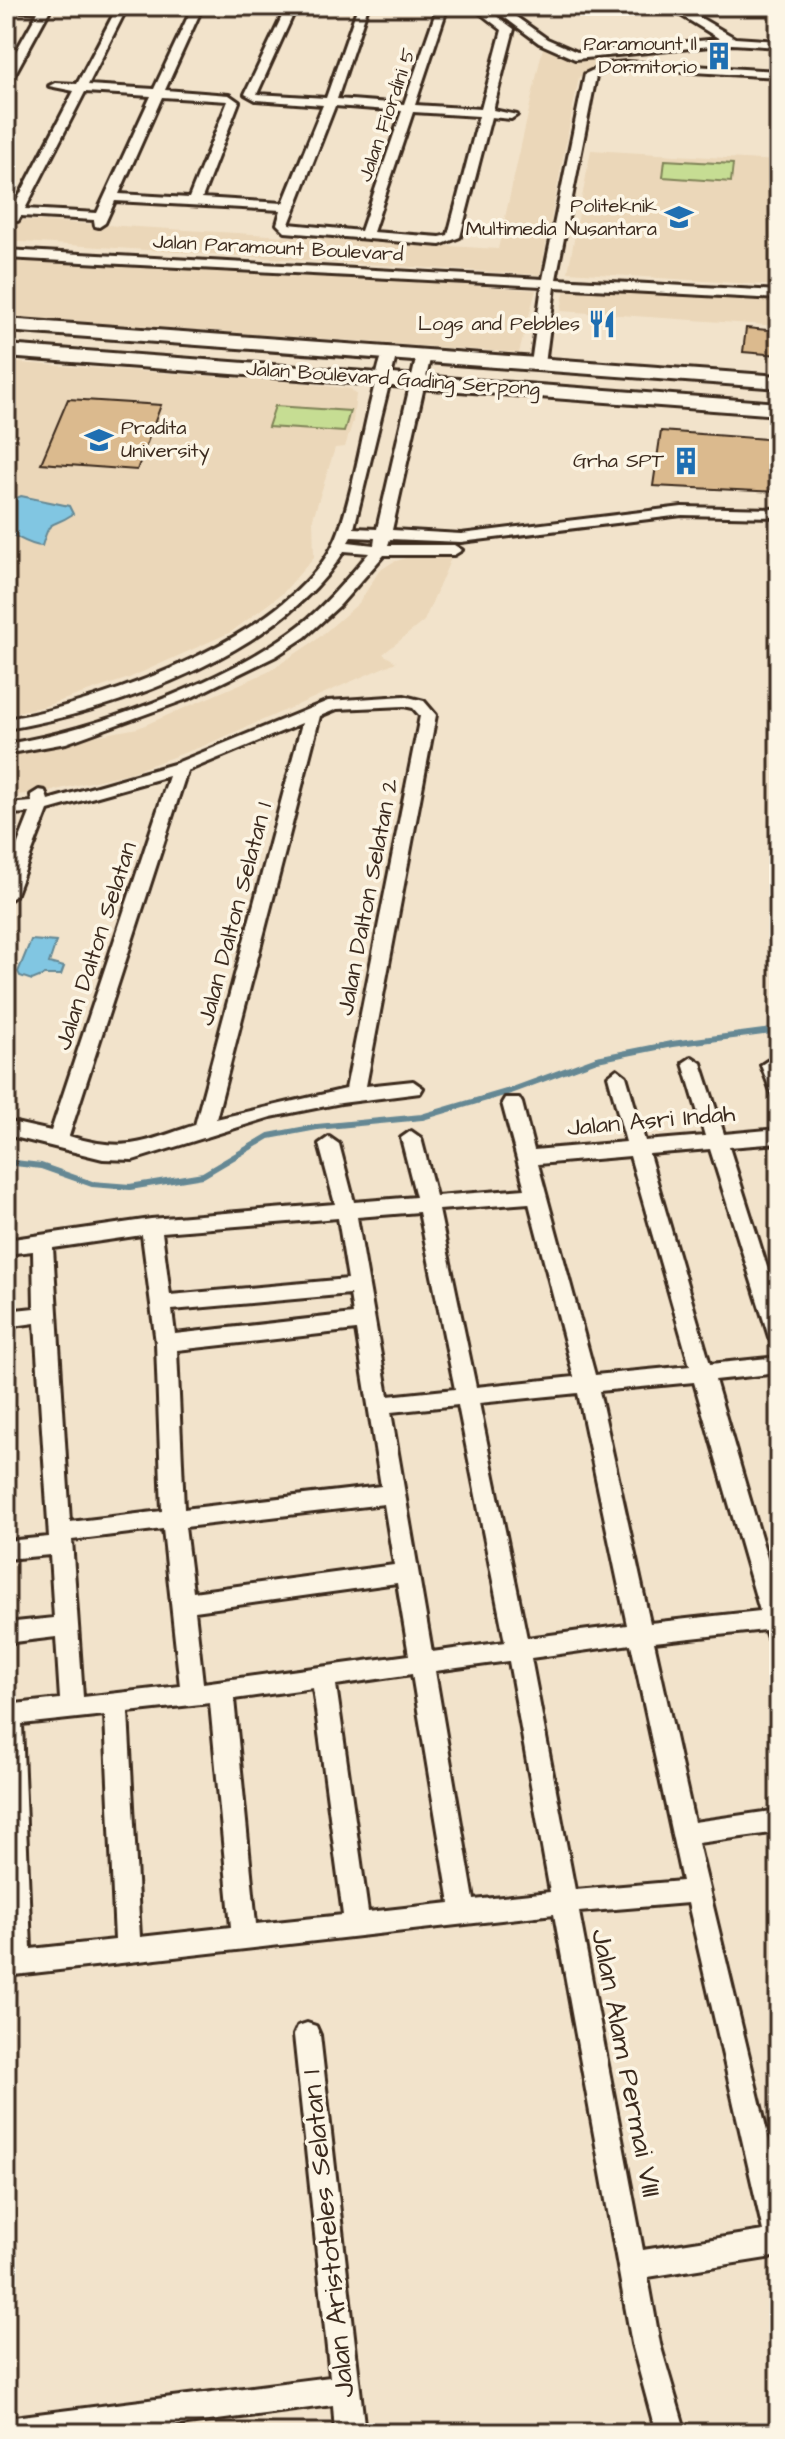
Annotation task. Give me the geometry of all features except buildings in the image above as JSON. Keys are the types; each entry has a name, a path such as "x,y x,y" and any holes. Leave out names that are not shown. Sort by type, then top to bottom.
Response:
{"main road":[{"name":"Jalan Boulevard Gading Serpong","path":"6,325 779,382"},
{"name":"Jalan Boulevard Gading Serpong","path":"6,351 779,409"}],"street":[{"path":"123,6 15,215 100,220 198,6"},
{"path":"200,202 280,6"},
{"path":"240,98 292,6"},
{"path":"363,6 330,103 288,207 283,224 291,230 440,241 454,237 507,27 476,6"},
{"name":"Jalan Fiordini 5","path":"365,236 443,6"},
{"path":"495,6 543,41 575,56 732,41 779,44"},
{"path":"641,6 676,8 732,41"},
{"path":"6,7 46,8"},
{"path":"6,79 19,43 46,8"},
{"path":"538,364 549,282 591,74 610,66 779,71"},
{"path":"55,86 511,115"},
{"path":"111,197 288,207"},
{"name":"Jalan Paramount Boulevard","path":"6,254 779,295"},
{"path":"6,724 68,712 182,669 249,633 302,594 343,539 390,352"},
{"path":"6,749 60,740 196,690 270,653 299,634 335,602 380,550 424,355"},
{"path":"343,539 384,533 461,538 682,511 779,513"},
{"path":"343,539 380,550 463,550 508,545 591,522"},
{"path":"110,697 130,715"},
{"name":"Jalan Dalton Selatan 2","path":"313,712 334,704 404,701 418,704 428,715 355,1092"},
{"path":"6,809 180,768 313,712"},
{"name":"Jalan Dalton Selatan 1","path":"204,1128 313,712"},
{"name":"Jalan Dalton Selatan","path":"58,1140 180,768"},
{"path":"6,896 40,801"},
{"path":"692,1063 779,1337"},
{"path":"770,1065 779,1089"},
{"path":"617,1076 699,1372 777,1626 639,1633 193,1695 8,1715 12,1963 563,1902 697,1891"},
{"path":"6,1128 58,1140 97,1154 114,1155 133,1153 204,1128 277,1108 355,1092 413,1088"},
{"path":"512,1103 587,1386 684,1834 779,2241 632,2266"},
{"name":"Jalan Asri Indah","path":"528,1158 635,1146 779,1136"},
{"name":"Jalan Alam Permai VIII","path":"411,1138 428,1205 518,1649 646,2344 671,2433"},
{"path":"329,1144 346,1209 464,1914"},
{"path":"6,1247 151,1226 537,1195"},
{"path":"151,1226 166,1343 173,1518 193,1695"},
{"path":"43,1243 45,1314 72,1709"},
{"path":"162,1303 359,1286"},
{"path":"6,1319 45,1314"},
{"path":"166,1343 365,1321"},
{"path":"378,1405 779,1365"},
{"path":"6,1550 173,1518 392,1494"},
{"path":"182,1603 405,1573"},
{"path":"6,1633 66,1626"},
{"path":"323,1676 357,1926"},
{"path":"221,1691 245,1939"},
{"path":"116,1705 128,1951"},
{"path":"684,1834 779,1821"},
{"name":"Jalan Aristoteles Selatan 1","path":"307,2035 350,2433"},
{"path":"6,2433 60,2430 345,2389"}],"shaded area":[{"path":"543,47 569,58 596,57 605,65 579,77 540,275 6,241 6,219 498,249"},
{"name":"Politeknik Multimedia Nusantara","path":"591,150 779,161 779,286 568,272"},
{"path":"6,254 536,290 519,353 6,316"},
{"path":"565,287 779,301 779,326 561,311"},
{"path":"6,362 295,382 351,389 356,394 353,421 345,447 335,448 313,518 314,557 283,593 231,632 129,678 42,707 6,714"},
{"path":"452,556 424,621 383,654 396,662 203,746 129,773 47,792 6,796 6,752 138,728 268,672 316,640 359,603 379,571 393,562 409,557"}],"green space":[{"path":"665,160 733,164 731,182 663,177"},
{"path":"275,406 350,411 344,432 268,427"}],"water":[{"path":"21,496 69,506 73,514 49,527 42,546 33,544 6,532 6,524 13,510 10,501"},
{"path":"31,940 56,942 49,963 64,967 61,975 44,975 32,980 20,976 18,972"}],"waterway":[{"path":"6,1162 41,1166 92,1184 130,1187 203,1175 269,1136 317,1127 422,1117 510,1091 597,1059 672,1044 779,1030"}],"place":[{"name":"Paramount Il Dormitorio","path":"719,56"},
{"name":"Politeknik Multimedia Nusantara","path":"679,217"},
{"name":"Logs and Pebbles","path":"602,324"},
{"name":"Pradita University","path":"99,440"},
{"name":"Grha SPT","path":"686,461"}]}
